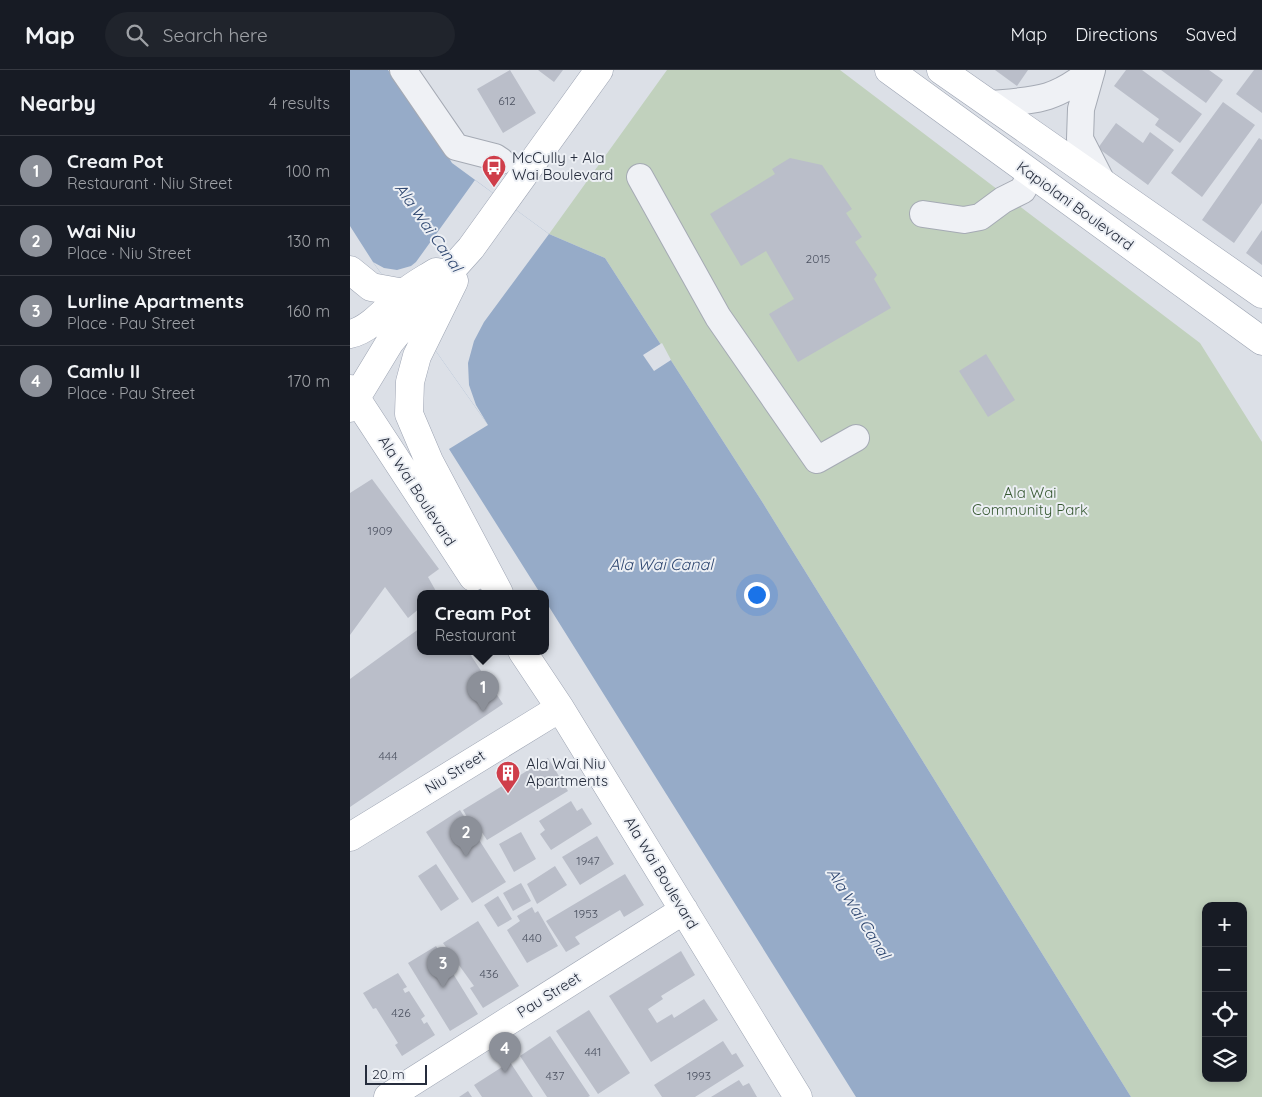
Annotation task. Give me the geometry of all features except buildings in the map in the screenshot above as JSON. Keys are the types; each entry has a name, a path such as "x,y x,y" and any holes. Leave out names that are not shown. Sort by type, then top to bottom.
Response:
{"main road":[{"path":"497,590 419,440 411,421 409,395 413,369 422,344 512,169 599,70"},
{"name":"Kapiolani Boulevard","path":"889,70 1262,341"},
{"path":"941,70 1262,294"},
{"path":"350,334 358,332 392,296 471,248"},
{"path":"352,399 390,342 421,303 471,248"},
{"path":"350,270 365,283 392,296"},
{"name":"Ala Wai Boulevard","path":"352,399 482,590"},
{"name":"Ala Wai Boulevard","path":"525,655 560,708 798,1097"},
{"path":"532,655 560,708"},
{"name":"Niu Street","path":"350,837 560,708"},
{"name":"Pau Street","path":"388,1097 684,910"}],"street":[{"path":"403,70 456,147 495,157 512,169"},
{"path":"990,104 1042,100 1063,92 1092,70"},
{"path":"1092,70 1080,110 1080,139 1102,182"},
{"path":"923,214 964,220 980,216 1003,200 1023,190 1030,174"},
{"path":"640,177 718,317 817,460 856,438"}],"green space":[{"name":"Ala Wai Community Park","path":"667,70 840,70 1200,343 1262,442 1262,1097 1131,1097 761,500 605,258 549,234"}],"water":[{"name":"Ala Wai Canal","path":"350,70 388,70 430,127 452,163 549,234 605,258 761,500 1131,1097 856,1097 549,607 549,590 538,590 449,449 488,425 373,262 350,226"}],"pier":[{"path":"475,180 549,234 484,322 474,341 468,363 469,385 476,405 488,425 373,262 384,268 397,270 411,266 416,262"},
{"path":"662,343 671,360 654,371 643,355"}],"place":[{"name":"McCully + Ala Wai Boulevard","path":"494,188"},
{"name":"Cream Pot","path":"483,712"},
{"name":"Ala Wai Niu Apartments","path":"508,794"},
{"name":"Wai Niu","path":"466,857"},
{"name":"Lurline Apartments","path":"443,988"},
{"name":"Camlu II","path":"505,1073"}]}
